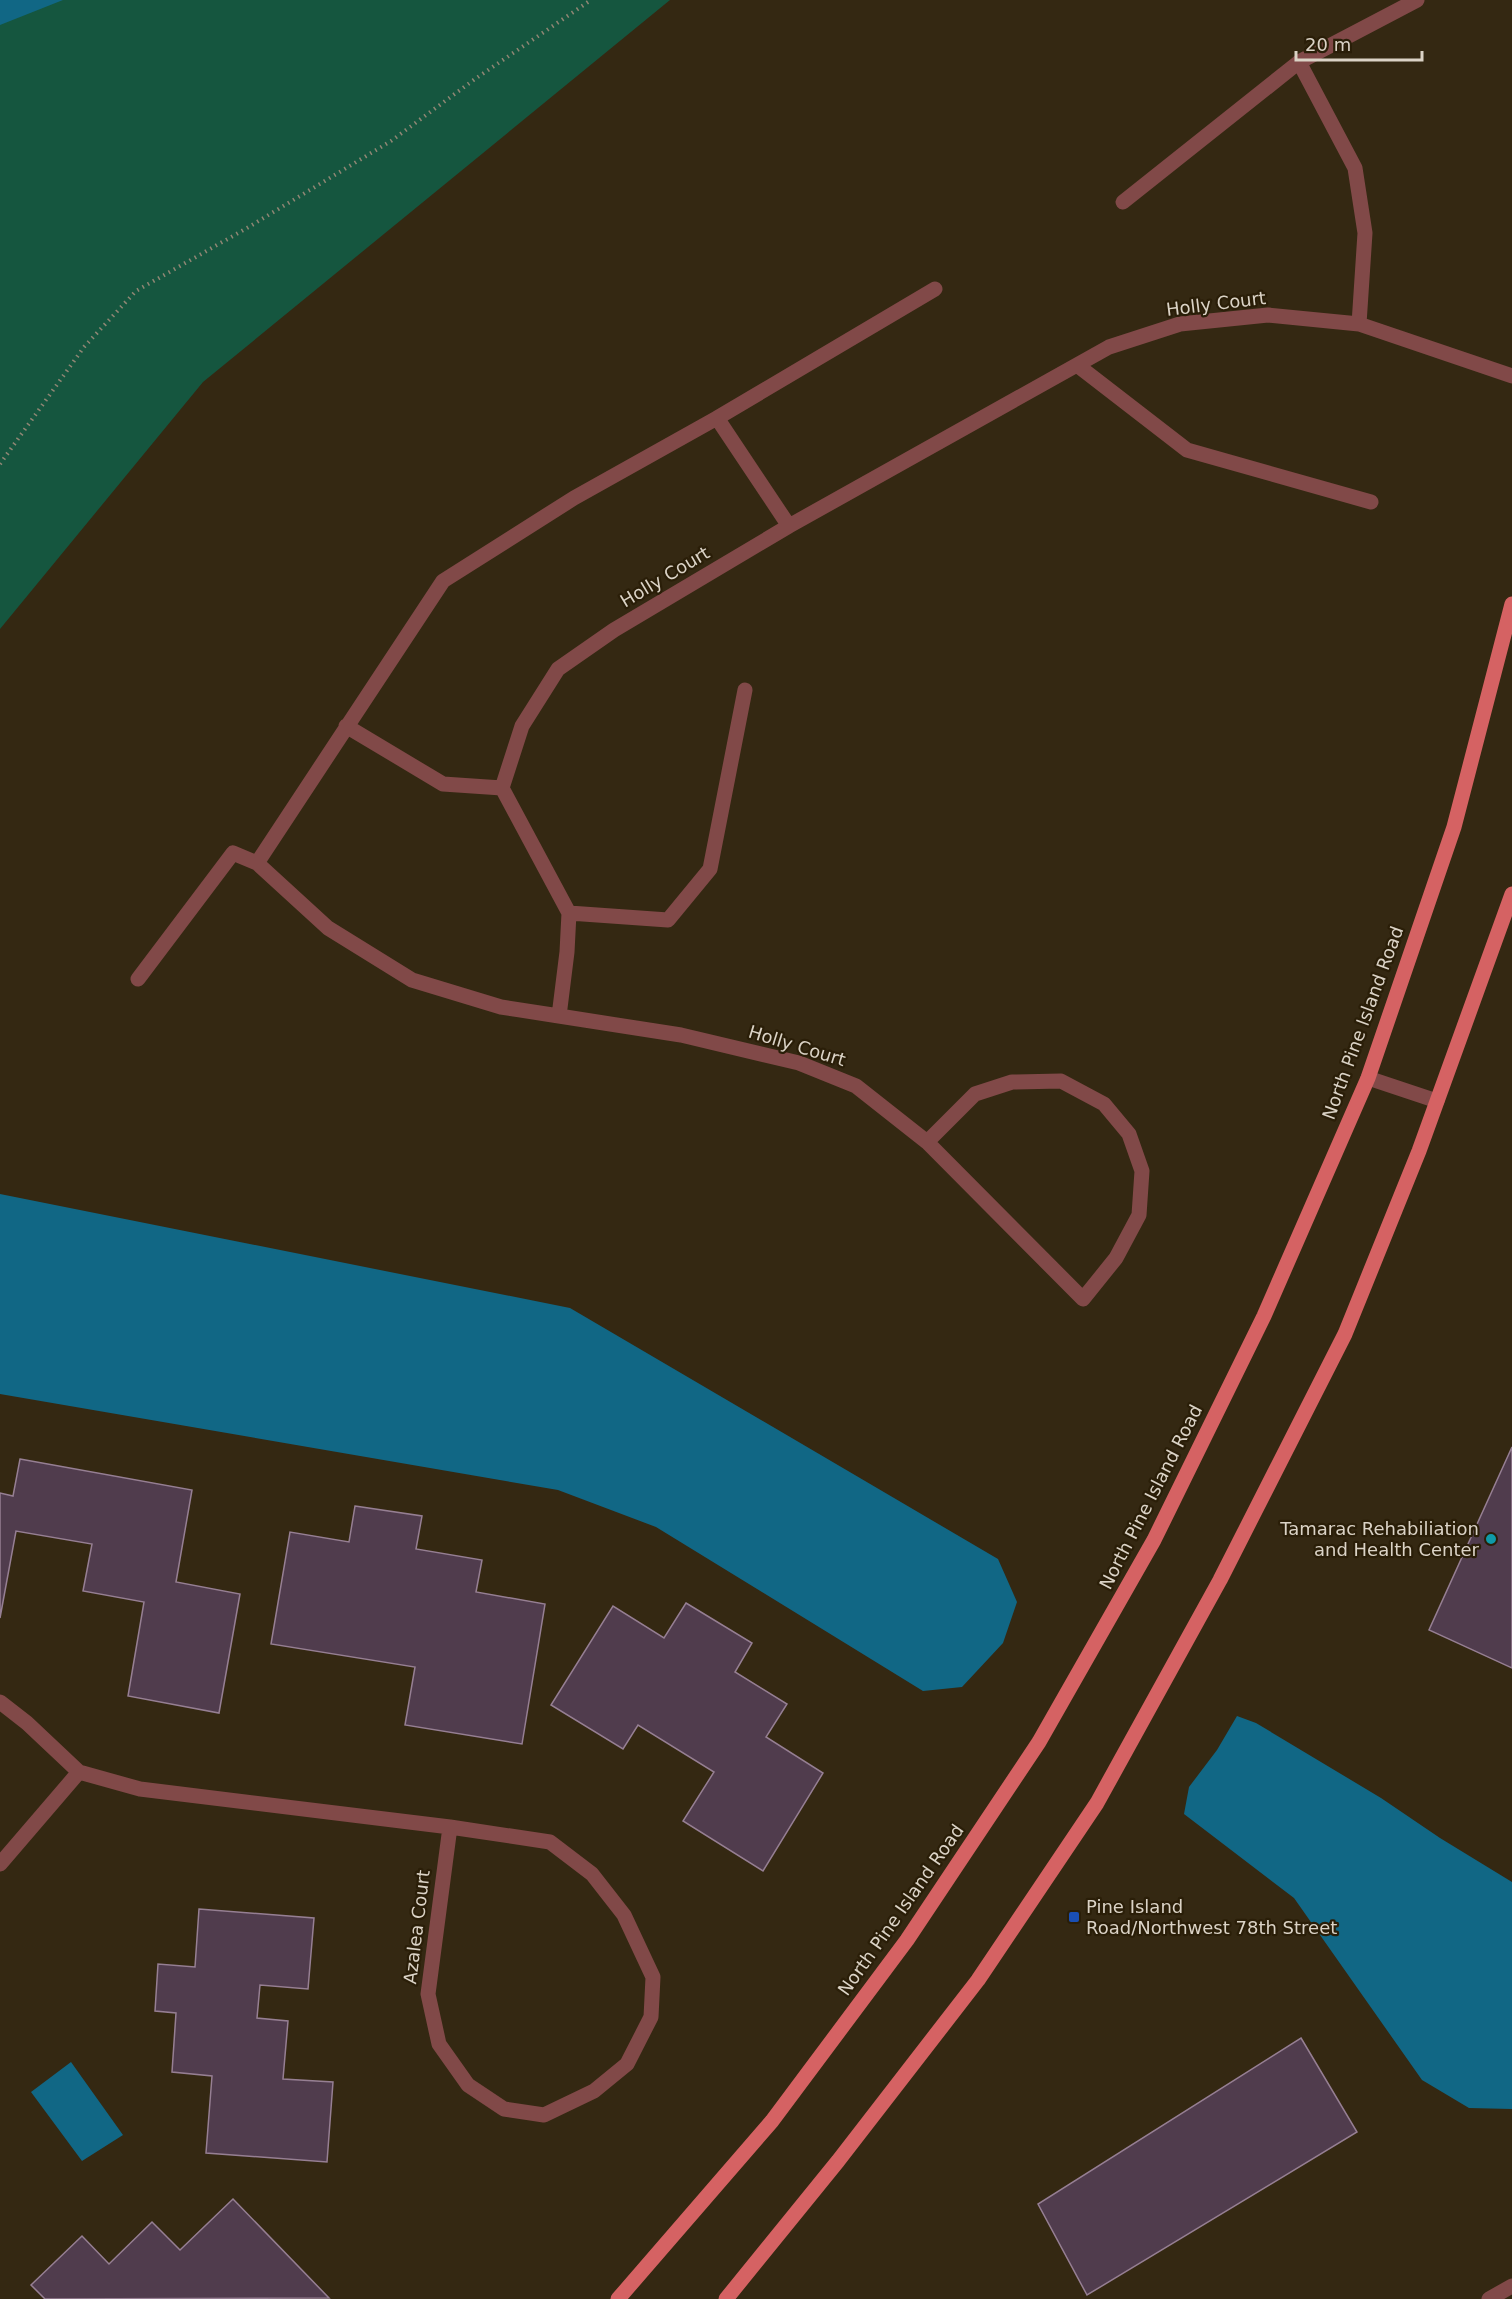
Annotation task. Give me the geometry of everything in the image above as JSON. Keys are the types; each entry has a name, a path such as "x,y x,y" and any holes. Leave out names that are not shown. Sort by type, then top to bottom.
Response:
{"main road":[{"name":"North Pine Island Road","path":"618,2299 779,2112 906,1940 1039,1742 1154,1540 1264,1316 1368,1078 1454,827 1512,604"},
{"path":"726,2299 838,2161 978,1980 1096,1803 1220,1580 1345,1334 1419,1151 1512,894"}],"lane":[{"path":"1124,202 1299,62 1417,0"},
{"path":"1299,62 1354,168 1365,233 1359,324"},
{"path":"138,979 233,853 257,863 443,581 574,498 717,418 935,289"},
{"name":"Holly Court","path":"502,788 522,726 558,669 614,630 789,526 1109,347 1180,324 1268,315 1359,324 1512,376"},
{"path":"1077,365 1186,450 1371,502"},
{"path":"717,418 789,526"},
{"path":"569,913 668,920 710,869 745,690"},
{"path":"346,726 443,784 502,788 569,913 559,1016"},
{"name":"Holly Court","path":"257,863 328,928 412,980 501,1007 681,1035 799,1063 856,1086 927,1142 1083,1299 1116,1258 1139,1215 1142,1170 1129,1134 1104,1104 1061,1081 1012,1082 975,1094 927,1142"},
{"path":"1368,1078 1437,1101"},
{"name":"Azalea Court","path":"0,1702 27,1723 79,1772 140,1789 450,1827 550,1842 592,1874 624,1915 653,1977 651,2017 627,2064 594,2091 544,2115 504,2109 468,2085 438,2044 428,1994 450,1827"},
{"path":"0,1864 79,1772"},
{"path":"1489,2299 1512,2286"}],"path":[{"path":"0,464 84,347 136,291 247,228 391,141 591,0"}],"green space":[{"path":"0,0 670,0 203,382 0,629"}],"water":[{"path":"0,0 63,0 0,25"},
{"path":"0,1194 570,1308 998,1559 1017,1602 1003,1643 962,1687 923,1691 656,1527 558,1490 0,1394"},
{"path":"1237,1716 1256,1723 1381,1798 1440,1838 1512,1882 1512,2109 1469,2108 1422,2080 1294,1898 1184,1814 1189,1787 1217,1750"},
{"path":"71,2062 123,2135 82,2161 31,2092"}],"building":[{"name":"Tamarac Rehabiliation and Health Center","path":"1512,1447 1512,1668 1429,1630"},
{"path":"20,1459 192,1490 176,1582 240,1594 219,1713 128,1696 144,1602 83,1591 92,1544 16,1531 0,1618 0,1493 13,1496"},
{"path":"355,1506 422,1516 416,1549 482,1560 476,1592 545,1604 522,1744 405,1725 415,1667 271,1644 290,1532 349,1542"},
{"path":"686,1603 752,1643 735,1672 787,1704 766,1737 823,1773 763,1871 683,1821 714,1772 638,1725 623,1749 551,1705 613,1606 664,1638"},
{"path":"199,1909 314,1918 308,1989 260,1985 257,2018 288,2021 283,2079 333,2082 327,2162 206,2153 212,2076 172,2072 176,2013 155,2011 158,1964 195,1967"},
{"path":"1301,2038 1357,2132 1087,2295 1038,2204"},
{"path":"233,2199 329,2298 45,2299 31,2285 82,2236 109,2264 152,2222 180,2250"}],"place":[{"name":"Tamarac Rehabiliation and Health Center","path":"1491,1539"},
{"name":"Pine Island Road/Northwest 78th Street","path":"1074,1917"}]}
